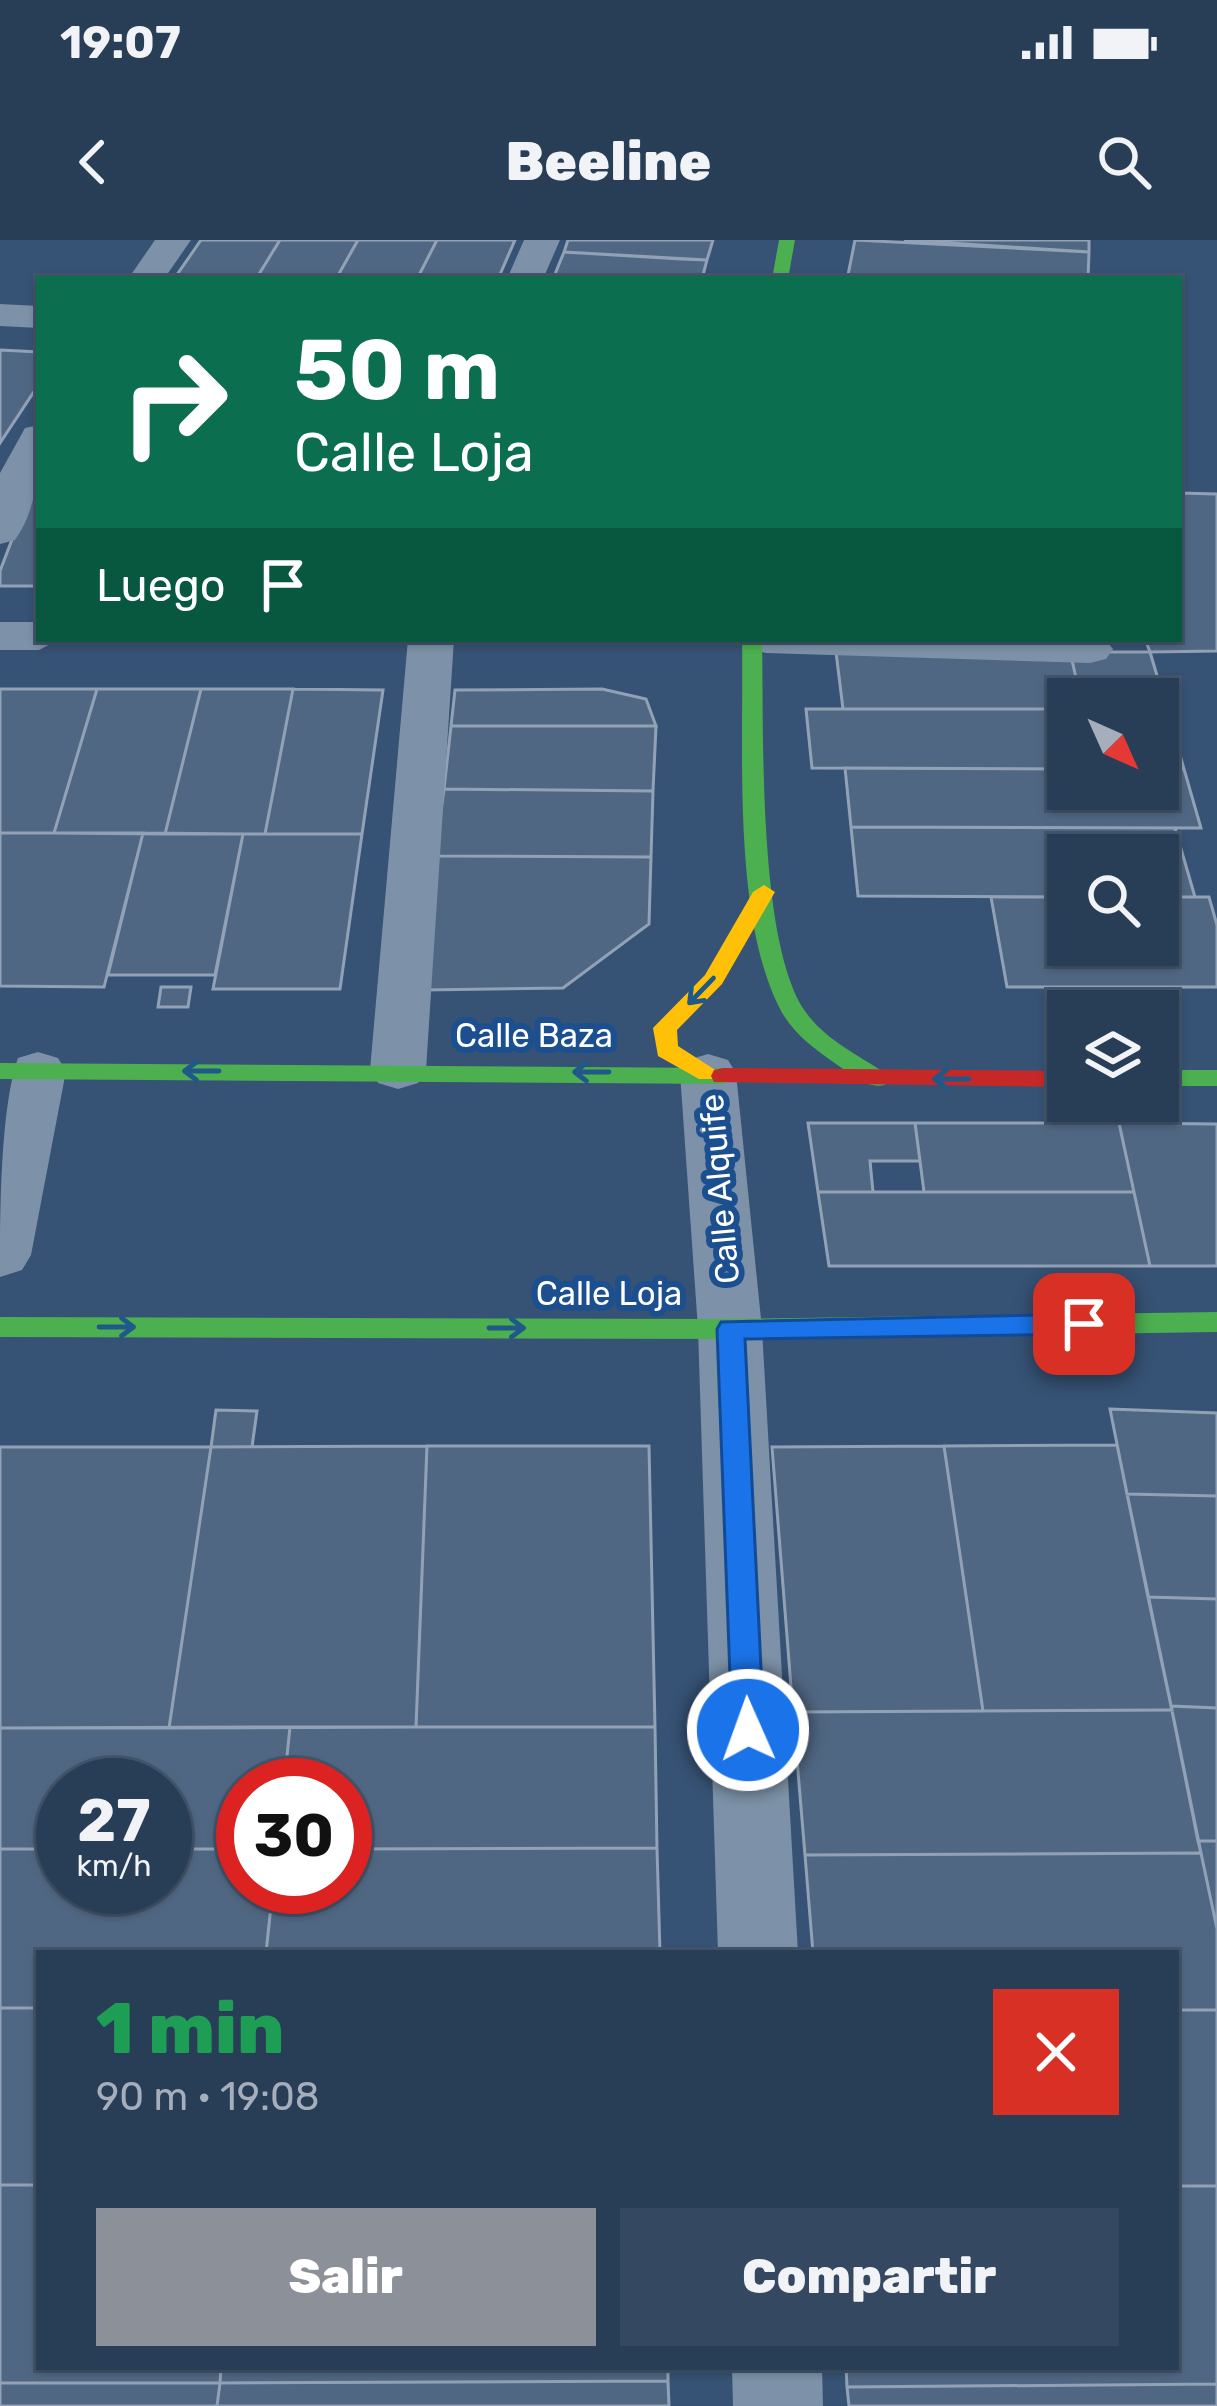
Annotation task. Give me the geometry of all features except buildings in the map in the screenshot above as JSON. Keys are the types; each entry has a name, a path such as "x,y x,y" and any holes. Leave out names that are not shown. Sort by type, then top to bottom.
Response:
{"street":[{"path":"148,276 173,240"},
{"path":"526,276 542,240"},
{"path":"780,276 787,240"},
{"path":"0,315 36,317"},
{"path":"0,531 36,442"},
{"path":"0,636 36,636"},
{"path":"398,1070 431,642"},
{"path":"752,642 764,892 788,1004 822,1043 876,1079"},
{"path":"854,642 1090,650"},
{"name":"Calle Alquife","path":"758,1950 730,1329 708,1073 666,1051 665,1028 714,979 764,892"},
{"name":"Calle Baza","path":"19,1071 398,1070 1047,1078"},
{"path":"0,1255 19,1071"},
{"path":"1179,1078 1217,1078"},
{"name":"Calle Loja","path":"0,1327 730,1329 1217,1322"},
{"path":"777,2370 778,2406"}],"traffic: fast":[{"path":"781,276 787,240"},
{"path":"752,642 757,830 777,975 791,1008 808,1029 876,1079"},
{"path":"0,1071 723,1076"},
{"path":"1179,1078 1217,1078"},
{"path":"0,1327 730,1329 1217,1322"}],"traffic: slow":[{"path":"708,1073 666,1050 665,1028 714,979 764,892"}],"traffic: jam":[{"path":"723,1076 1047,1079"}],"route":[{"path":"748,1730 730,1329 1084,1324"}]}
